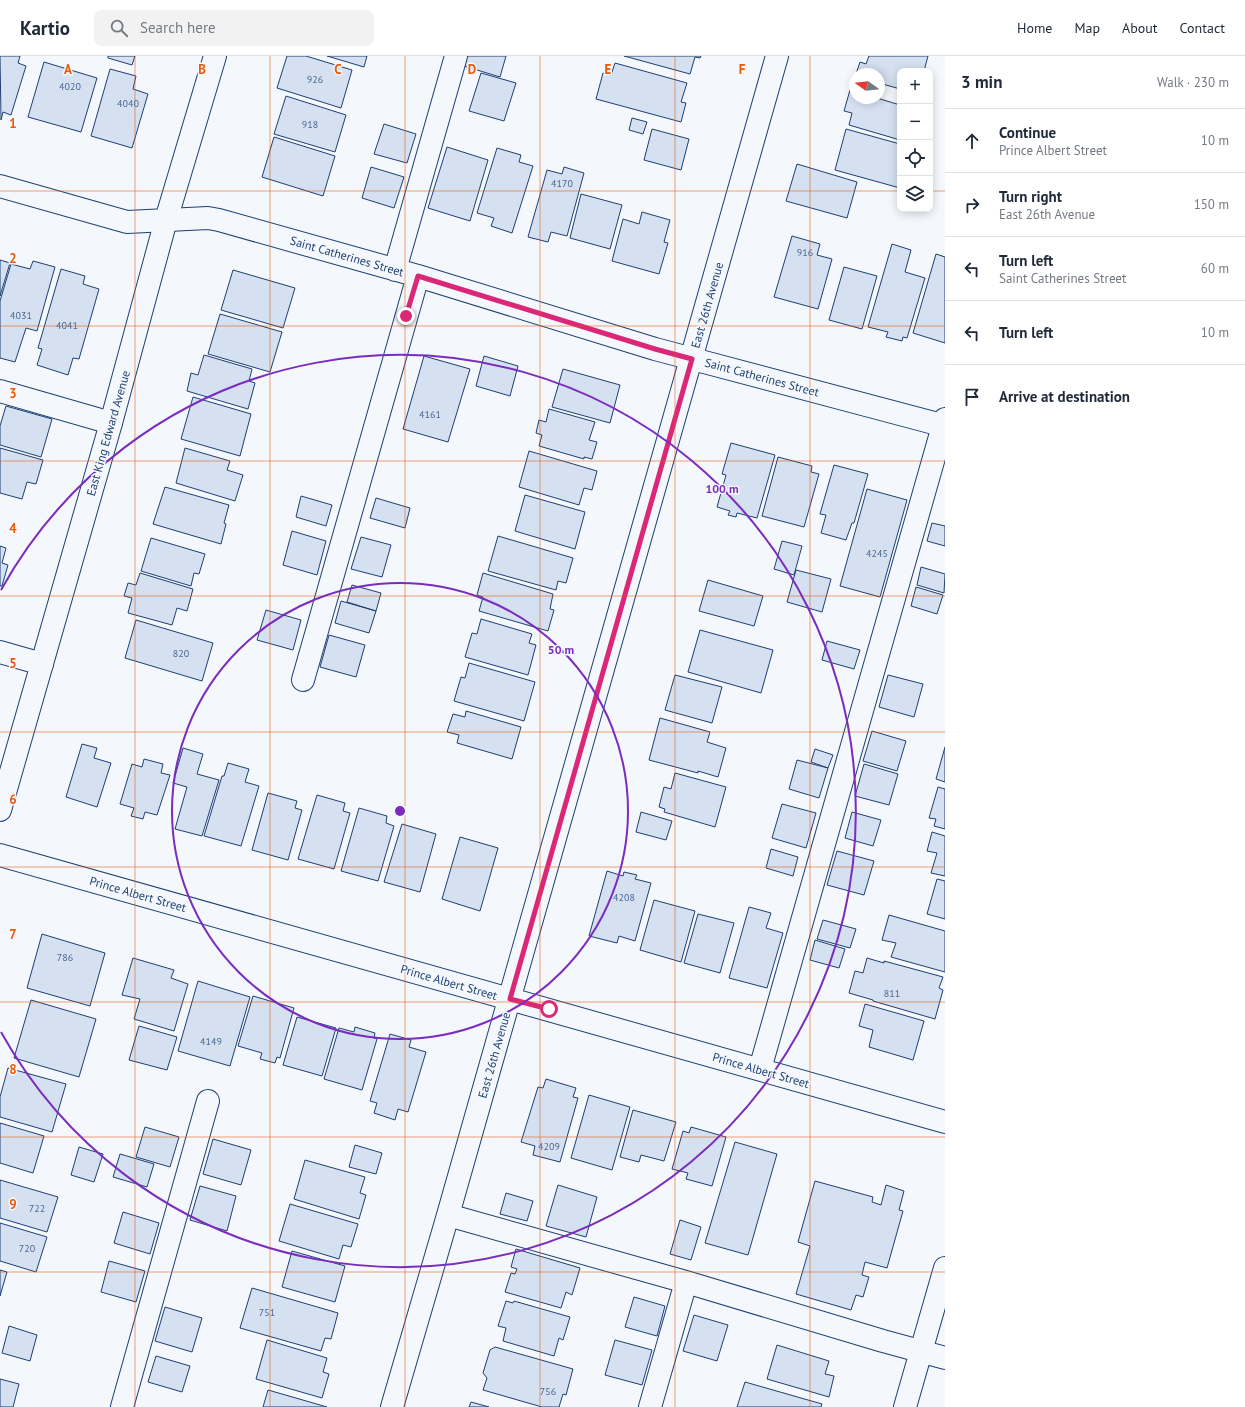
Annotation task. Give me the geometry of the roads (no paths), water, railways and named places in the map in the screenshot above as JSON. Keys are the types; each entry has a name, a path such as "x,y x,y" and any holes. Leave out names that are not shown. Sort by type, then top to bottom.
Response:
{"street":[{"name":"East King Edward Avenue","path":"0,810 111,423 166,220 215,56"},
{"path":"395,270 456,56"},
{"name":"East 26th Avenue","path":"392,1407 510,999 777,56"},
{"name":"Saint Catherines Street","path":"0,186 126,222 208,218 418,276 655,349 944,424"},
{"path":"303,680 418,276"},
{"path":"0,391 111,423"},
{"path":"760,1069 944,424"},
{"path":"0,652 42,664"},
{"name":"Prince Albert Street","path":"0,855 945,1122"},
{"path":"122,1407 208,1100"},
{"path":"448,1215 686,1282 875,1339 945,1358"},
{"path":"905,1407 945,1268"},
{"path":"650,1407 686,1282"}]}
